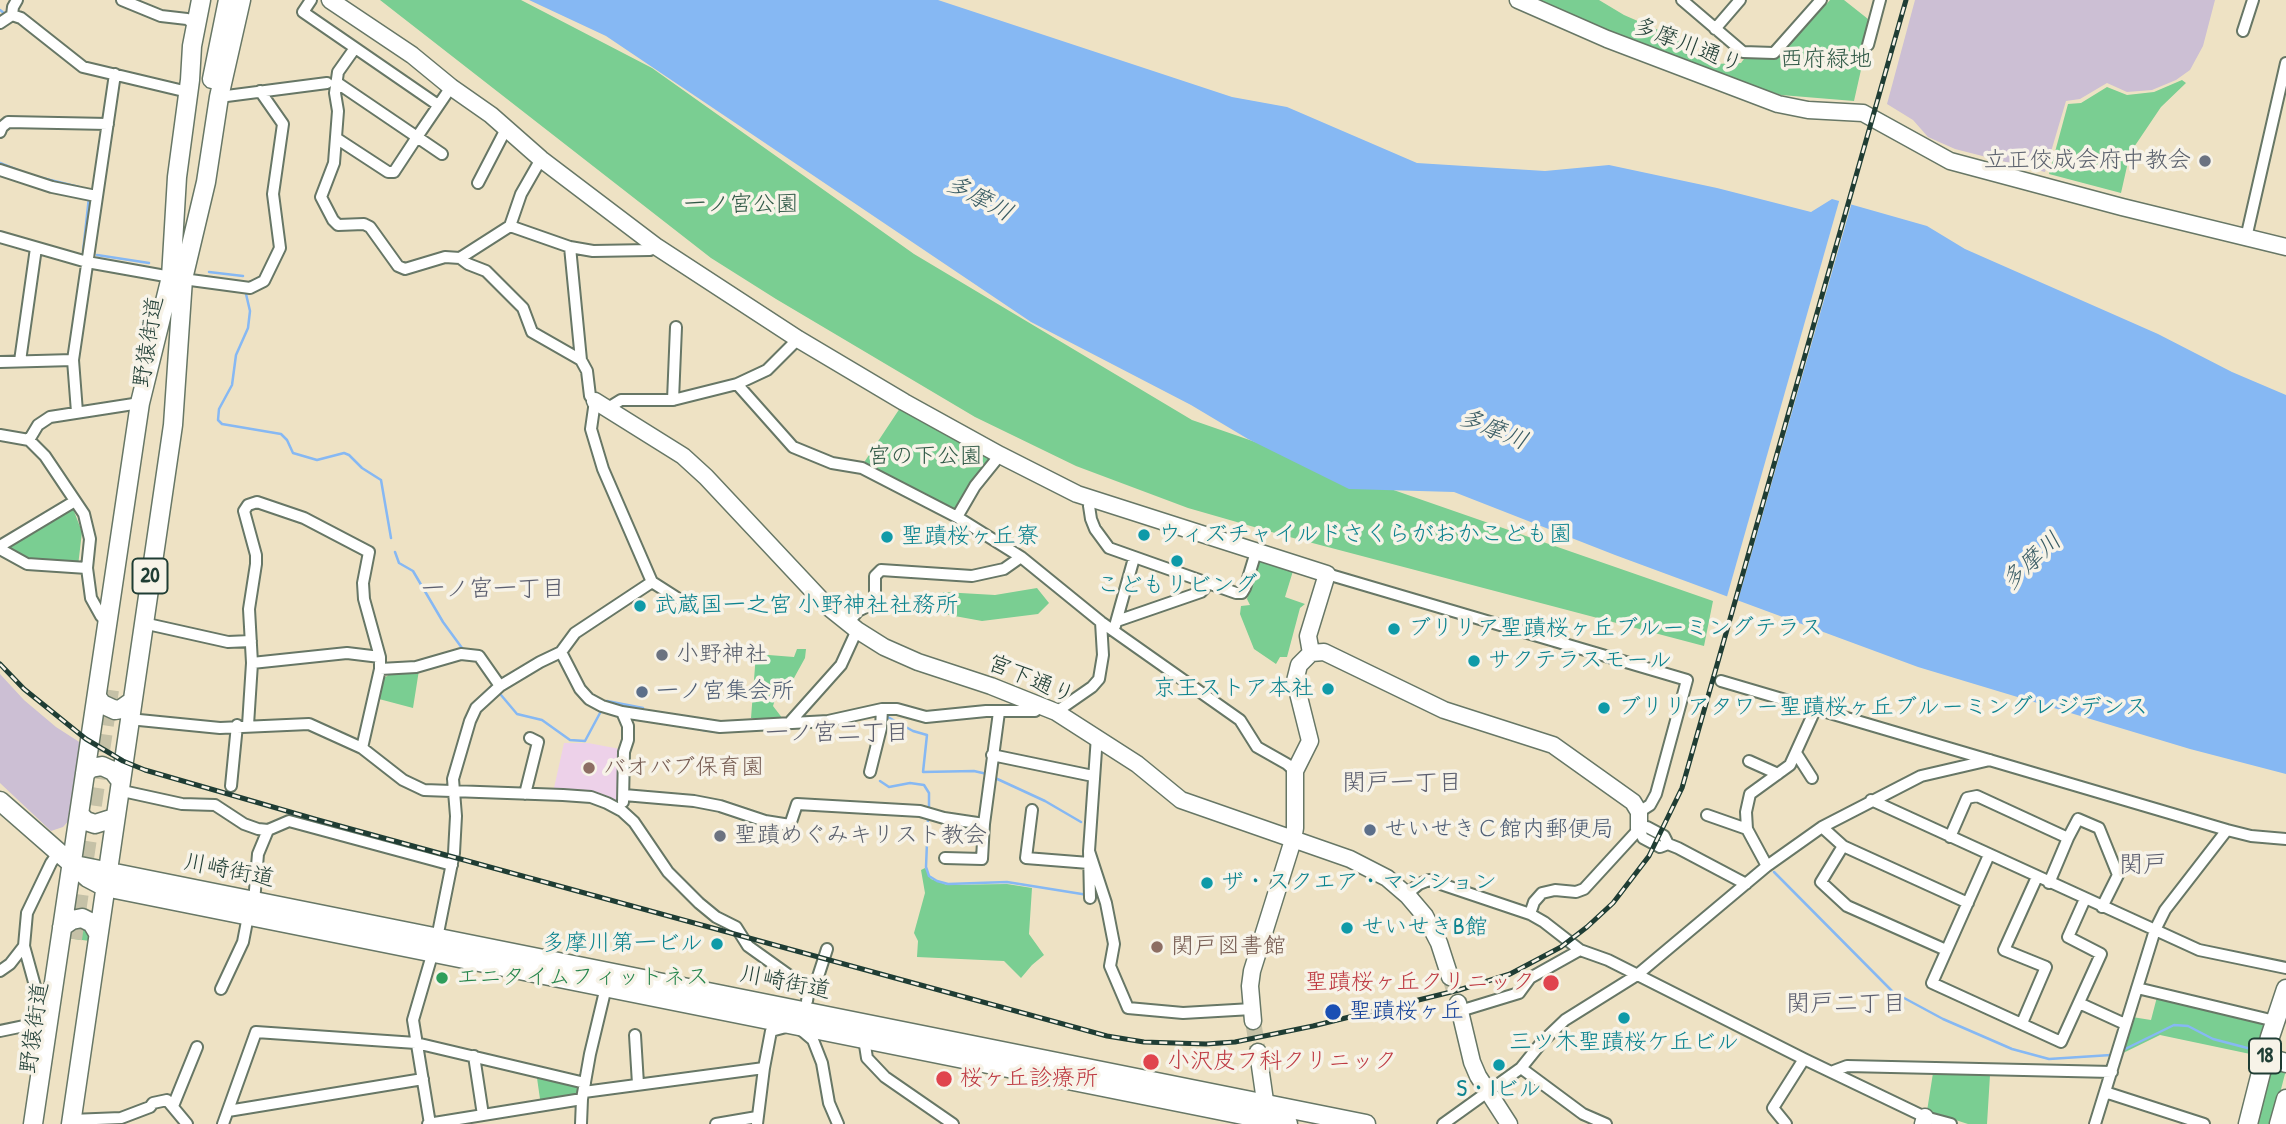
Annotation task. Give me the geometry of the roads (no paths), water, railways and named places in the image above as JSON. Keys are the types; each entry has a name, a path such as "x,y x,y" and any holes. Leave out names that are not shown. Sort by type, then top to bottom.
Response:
{"main road":[{"path":"177,278 177,177 201,0"},
{"name":"野猿街道","path":"118,700 215,0"},
{"name":"野猿街道","path":"210,50 228,0"},
{"path":"177,278 206,182 219,97 241,0"},
{"name":"20","path":"33,1124 50,1014 79,935 106,879 119,785 118,700 108,623 141,402 177,278"},
{"name":"20","path":"79,935 65,859 79,814 85,774 118,700 143,622 173,425 177,278"},
{"path":"85,774 91,768 102,766 113,771 119,785"},
{"name":"川崎街道","path":"0,801 65,859 106,879 608,980 803,1011 1266,1116 1288,1124"},
{"path":"79,814 86,821 95,824 114,818"},
{"name":"野猿街道","path":"67,1123 79,935"},
{"name":"野猿街道","path":"46,1124 79,935"},
{"name":"18","path":"2248,1124 2286,989"},
{"name":"川崎街道","path":"803,1011 864,1039 1266,1116 1366,1124"},
{"path":"2273,1029 2276,1046 2286,1052"},
{"path":"2263,1065 2276,1060 2286,1063"}],"street":[{"path":"0,23 12,15 18,0"},
{"path":"122,0 161,16 187,19 196,25"},
{"path":"311,0 303,12 438,105"},
{"path":"330,0 382,33 491,115 541,159 657,247 798,339 1000,455 1077,494 1327,574 1686,680 1687,685 1656,794 1650,805 1639,812"},
{"name":"多摩川通り","path":"1518,0 1656,58 1778,104 1808,110 1863,113 1950,161 2286,247"},
{"path":"1682,0 1743,52 1774,53 1821,0"},
{"path":"1715,29 1740,0"},
{"path":"1868,46 1880,0"},
{"path":"2242,31 2253,0"},
{"path":"12,15 21,18 83,67 188,92"},
{"path":"355,48 332,82 338,111 334,163 321,197 333,220 338,225 364,224 370,227 398,266 405,269 445,257 460,258 486,271 523,307 532,332 581,360"},
{"path":"2246,238 2286,63"},
{"path":"77,412 73,360 115,74"},
{"path":"219,97 332,82 442,154"},
{"path":"336,138 388,172 394,172 451,87"},
{"path":"0,237 87,262 177,278 250,288 264,281 281,248 273,194 283,124 260,91"},
{"path":"0,132 8,122 108,124"},
{"path":"478,183 506,129"},
{"path":"460,258 510,226 521,194 541,159"},
{"path":"0,170 52,187 95,196"},
{"path":"510,226 570,247 613,251 657,247"},
{"path":"570,247 581,360 587,371 590,396 602,405"},
{"path":"20,361 36,248"},
{"path":"673,400 676,327"},
{"path":"688,605 652,582 603,469 591,429 592,416 602,405 621,400 673,400 737,384 767,370 798,339"},
{"path":"0,362 73,360"},
{"path":"737,384 793,447 832,463 862,468 957,517 1021,557 1101,622 1115,625 1240,720 1257,747 1295,771"},
{"path":"29,440 38,425 50,416 141,402"},
{"name":"宮下通り","path":"602,405 683,456 827,606 884,647 1049,709 1097,736 1181,800 1372,869 1407,894 1433,929 1450,977"},
{"path":"0,435 29,440 45,456 84,514 89,530 87,568 91,598 108,623"},
{"path":"957,517 975,486 1000,455"},
{"path":"1091,499 1091,519 1109,548 1206,583 1242,593 1256,552"},
{"path":"75,501 0,548 27,564 87,568"},
{"path":"231,786 252,663 249,610 256,555 244,511 248,505 257,502 304,517 369,552 363,583 364,599 380,663 362,748"},
{"path":"790,721 841,665 858,611 872,604 875,599 876,576 881,570 972,576 1004,569 1021,557"},
{"path":"1115,625 1134,558"},
{"path":"1311,653 1308,636 1327,574"},
{"path":"652,582 575,634 561,652 500,686 476,708 470,721 453,779 456,841 452,865 435,946 412,1020 429,1124 483,1115 584,1091 764,1068"},
{"path":"1115,625 1200,592 1206,583"},
{"path":"143,622 228,642 251,641"},
{"path":"561,652 580,690 589,699 622,712 720,727 790,721 828,721 897,709 926,717 1035,711 1049,709 1092,687 1098,679 1103,655 1101,622"},
{"path":"252,663 347,653 380,663 416,667 461,654 479,656 500,686"},
{"path":"1089,851 1106,904 1114,944 1110,965 1128,1008 1253,1015 1250,986 1256,952 1293,840 1295,771 1310,741 1296,692 1296,677 1301,661 1311,653 1329,654 1444,710 1553,745 1633,802 1639,812 1639,829 1643,838 1660,847 1668,844 1746,884"},
{"path":"1720,681 2227,830 2251,836 2286,839"},
{"path":"118,700 220,728 309,724 362,748 411,785 424,790 591,797 622,811 634,822 668,872 699,903 716,917 736,927 748,946 790,976 822,1063 829,1103 838,1124"},
{"path":"1768,866 1747,830 1746,811 1750,794 1790,765 1815,710"},
{"path":"622,712 628,726 628,740 624,752 622,811"},
{"path":"945,858 982,859 999,712"},
{"path":"870,772 882,713"},
{"path":"1090,898 1088,863 1097,736"},
{"path":"525,794 538,742 530,738"},
{"path":"1796,753 1812,778"},
{"path":"992,755 1093,776"},
{"path":"1443,1124 1521,1068 1565,1020 1637,975 1768,866 1822,827 1921,776 1990,760"},
{"path":"1749,761 1778,774"},
{"path":"119,785 182,804 222,807 244,824 268,830 289,821 452,865"},
{"path":"624,795 694,801 720,806 765,821 790,825 797,804 920,811 984,824"},
{"path":"1950,837 1967,799 1977,796 2068,838"},
{"path":"1871,800 2199,950 2286,968"},
{"path":"1032,810 1026,858 1088,863"},
{"path":"1707,815 1747,830"},
{"path":"2049,883 2078,819 2099,828 2118,875 2102,907"},
{"path":"1822,827 1843,846 1968,903"},
{"path":"1530,914 1534,902 1542,893 1555,890 1576,892 1584,889 1639,829"},
{"path":"221,989 243,942 251,909 258,854 268,830"},
{"path":"2095,1124 2155,930 2165,910 2227,830"},
{"path":"1843,846 1821,882 1847,906 1946,950"},
{"path":"1989,855 1932,983 2061,1041 2101,954 2068,937 2085,899"},
{"path":"0,1031 50,1014 40,1004 24,946 27,913 51,863 65,859"},
{"path":"2022,1023 2046,967 2004,950 2034,876"},
{"path":"1407,894 1429,880 1530,914 1580,950 1608,960 1924,1120 1951,1124"},
{"path":"0,971 10,964 24,946"},
{"path":"716,1124 757,1121 771,1031 803,1011 814,989 827,949"},
{"path":"1509,1124 1472,1062 1459,1007 1519,993 1530,978 1580,950"},
{"path":"581,1124 590,1054 608,980"},
{"path":"2137,988 2273,1029"},
{"path":"2080,1003 2125,1024"},
{"path":"223,1124 256,1032 416,1043 474,1056 584,1091"},
{"path":"635,1035 638,1084"},
{"path":"864,1039 867,1058 886,1077 953,1124"},
{"path":"173,1106 197,1047"},
{"path":"1258,1052 1266,1116"},
{"path":"474,1056 483,1115"},
{"path":"1786,1124 1773,1108 1804,1059"},
{"path":"1831,1072 1847,1066 2112,1072"},
{"path":"1521,1068 1583,1114 1606,1124"},
{"path":"228,1111 422,1079"},
{"path":"2105,1092 2204,1124"},
{"path":"67,1123 121,1118 150,1107 153,1103 167,1100 187,1124"}],"water":[{"name":"多摩川","path":"529,0 938,0 1232,97 1287,107 1417,163 1545,171 1609,165 1811,212 1832,199 1927,226 1965,249 2158,334 2232,372 2286,395 2286,774 2190,749 1918,667 1615,555 1454,492 1349,489 1248,439 1191,405 1031,322 606,36"}],"waterway":[{"path":"0,10 5,14 0,16"},
{"path":"0,163 25,173"},
{"path":"38,177 79,187"},
{"path":"83,252 89,197"},
{"path":"97,255 149,263"},
{"path":"209,272 243,276"},
{"path":"246,294 250,311 248,328 236,355 232,385 219,409 218,420 222,424 281,434 293,453 317,460 344,453 349,455 362,468 381,480 391,538"},
{"path":"395,552 399,563 413,571 462,648"},
{"path":"501,695 517,714 542,720 570,740 585,741 600,713"},
{"path":"607,701 643,708"},
{"path":"886,716 913,731 927,735 923,772 974,771 987,774"},
{"path":"703,730 717,732"},
{"path":"993,777 1045,801 1081,822"},
{"path":"880,781 889,787 910,783 924,785 929,793 929,811"},
{"path":"928,818 926,867 929,876 937,881 948,884 1007,882 1088,895"},
{"path":"1774,872 1893,992 1943,1019 2012,1049 2049,1059 2111,1055"},
{"path":"2121,1051 2174,1025 2188,1026 2213,1039 2255,1050"}],"tunnel":[{"path":"73,939 110,690"},
{"path":"1450,977 1458,1003"},
{"path":"1253,1021 1258,1052"}],"railway":[{"path":"0,664 24,689 86,739 123,761 145,770 1107,1036 1144,1042 1235,1042 1459,990 1510,974 1561,947 1613,903 1649,856 1682,788 1906,0"}],"place":[{"name":"立正佼成会府中教会","path":"2205,161"},
{"name":"ウィズチャイルドさくらがおかこども園","path":"1144,535"},
{"name":"聖蹟桜ヶ丘寮","path":"887,537"},
{"name":"こどもリビング","path":"1177,561"},
{"name":"武蔵国一之宮 小野神社社務所","path":"640,606"},
{"name":"ブリリア聖蹟桜ヶ丘ブルーミングテラス","path":"1394,629"},
{"name":"小野神社","path":"662,655"},
{"name":"サクテラスモール","path":"1474,661"},
{"name":"京王ストア本社","path":"1328,689"},
{"name":"一ノ宮集会所","path":"642,692"},
{"name":"ブリリアタワー聖蹟桜ヶ丘ブルーミングレジデンス","path":"1604,708"},
{"name":"バオバブ保育園","path":"589,768"},
{"name":"せいせきＣ館内郵便局","path":"1370,830"},
{"name":"聖蹟めぐみキリスト教会","path":"720,836"},
{"name":"ザ・スクエア・マンション","path":"1207,883"},
{"name":"せいせきB館","path":"1347,928"},
{"name":"多摩川第一ビル","path":"717,944"},
{"name":"関戸図書館","path":"1157,947"},
{"name":"エニタイムフィットネス","path":"442,978"},
{"name":"聖蹟桜ヶ丘クリニック","path":"1551,983"},
{"name":"聖蹟桜ヶ丘","path":"1333,1012"},
{"name":"三ツ木聖蹟桜ケ丘ビル","path":"1624,1018"},
{"name":"小沢皮フ科クリニック","path":"1151,1062"},
{"name":"S・Iビル","path":"1499,1065"},
{"name":"桜ヶ丘診療所","path":"944,1079"}],"district":[{"name":"一ノ宮一丁目","path":"493,590"},
{"name":"一ノ宮二丁目","path":"837,734"},
{"name":"関戸一丁目","path":"1402,784"},
{"name":"関戸","path":"2143,866"},
{"name":"関戸二丁目","path":"1846,1005"}],"park label":[{"name":"西府緑地","path":"1826,60"},
{"name":"一ノ宮公園","path":"741,205"},
{"name":"宮の下公園","path":"925,457"}]}
